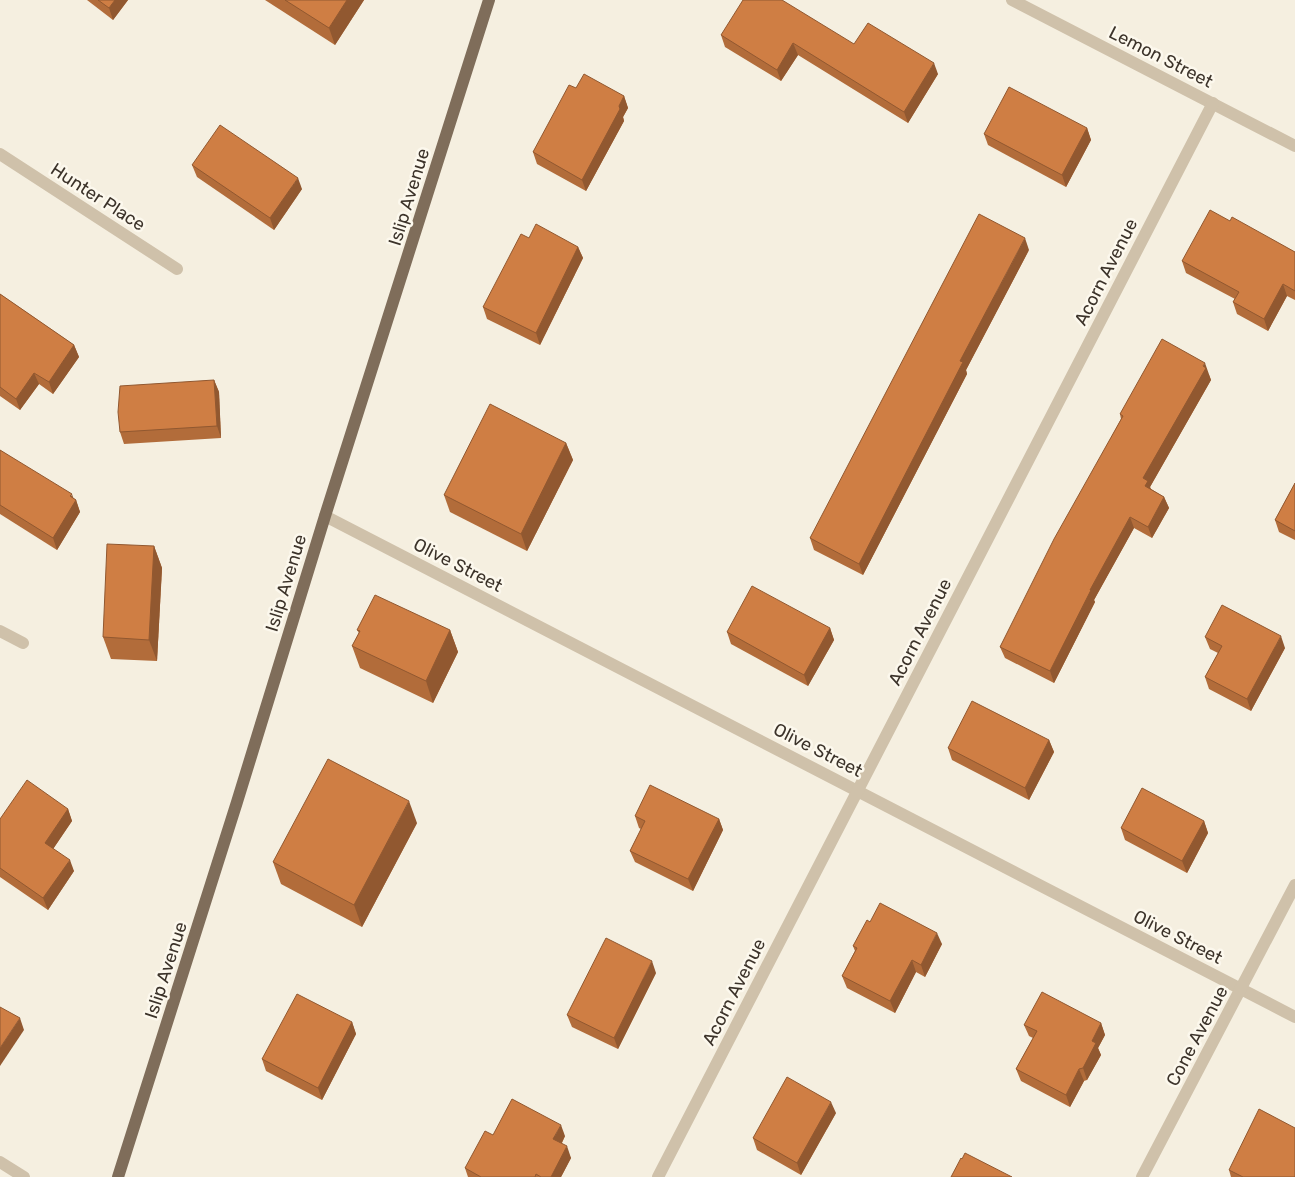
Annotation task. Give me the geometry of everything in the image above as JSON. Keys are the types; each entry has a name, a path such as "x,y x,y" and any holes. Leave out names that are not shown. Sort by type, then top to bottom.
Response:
{"main road":[{"name":"Islip Avenue","path":"118,1177 489,0"}],"street":[{"name":"Lemon Street","path":"1012,0 1295,146"},
{"name":"Acorn Avenue","path":"658,1177 1213,103"},
{"name":"Hunter Place","path":"0,154 177,269"},
{"name":"Olive Street","path":"325,516 1295,1017"},
{"path":"0,631 23,643"},
{"name":"Cone Avenue","path":"1142,1177 1295,885"},
{"path":"0,1162 24,1177"}],"building":[{"path":"98,0 115,0 109,8"},
{"path":"285,0 347,0 329,28"},
{"path":"743,0 782,0 854,44 868,23 934,63 904,112 793,43 777,70 721,35"},
{"path":"584,74 624,96 619,106 620,109 582,180 533,152 569,85 576,88"},
{"path":"1009,87 1087,128 1062,175 984,134"},
{"path":"220,125 298,178 270,218 192,165"},
{"path":"1210,210 1230,221 1232,217 1295,252 1295,291 1283,284 1264,319 1233,302 1239,292 1182,261"},
{"path":"979,214 1025,238 960,361 963,362 859,564 810,538"},
{"path":"536,224 578,247 536,333 483,307 521,234 529,238"},
{"path":"0,294 74,345 49,382 34,373 16,399 0,387"},
{"path":"1162,339 1205,363 1203,366 1206,368 1143,478 1148,481 1145,486 1164,497 1148,527 1130,517 1090,590 1050,671 1000,647 1054,539 1123,416 1120,414"},
{"path":"214,380 217,426 120,432 118,412 120,386"},
{"path":"490,404 566,443 521,534 444,495"},
{"path":"0,450 72,494 70,496 76,500 53,538 0,505"},
{"path":"1295,483 1295,531 1275,520"},
{"path":"107,544 154,546 149,640 103,637"},
{"path":"752,586 830,628 804,675 727,632"},
{"path":"375,595 450,630 426,681 352,646 360,631 357,630"},
{"path":"1222,605 1281,636 1247,699 1205,677 1222,646 1205,637"},
{"path":"972,701 1049,740 1025,788 948,748"},
{"path":"328,759 409,801 354,905 273,862"},
{"path":"27,780 68,809 45,843 70,860 43,898 0,868 0,819"},
{"path":"650,785 719,819 688,879 630,851 645,821 635,816"},
{"path":"1142,788 1204,821 1182,861 1121,828"},
{"path":"880,903 937,933 921,965 912,960 890,1001 842,976 857,948 853,946 867,920 870,922"},
{"path":"606,938 652,961 614,1038 567,1015"},
{"path":"1042,992 1101,1023 1092,1041 1096,1043 1083,1068 1079,1069 1066,1095 1016,1069 1037,1031 1024,1025"},
{"path":"297,994 352,1022 318,1088 262,1059"},
{"path":"0,1007 20,1018 0,1048"},
{"path":"787,1077 831,1102 797,1163 753,1138"},
{"path":"512,1099 561,1125 553,1139 567,1146 551,1177 541,1177 536,1174 535,1177 481,1177 465,1168 485,1131 493,1135"},
{"path":"1259,1109 1295,1128 1295,1177 1243,1177 1229,1170"},
{"path":"965,1153 1012,1177 951,1177"}]}
